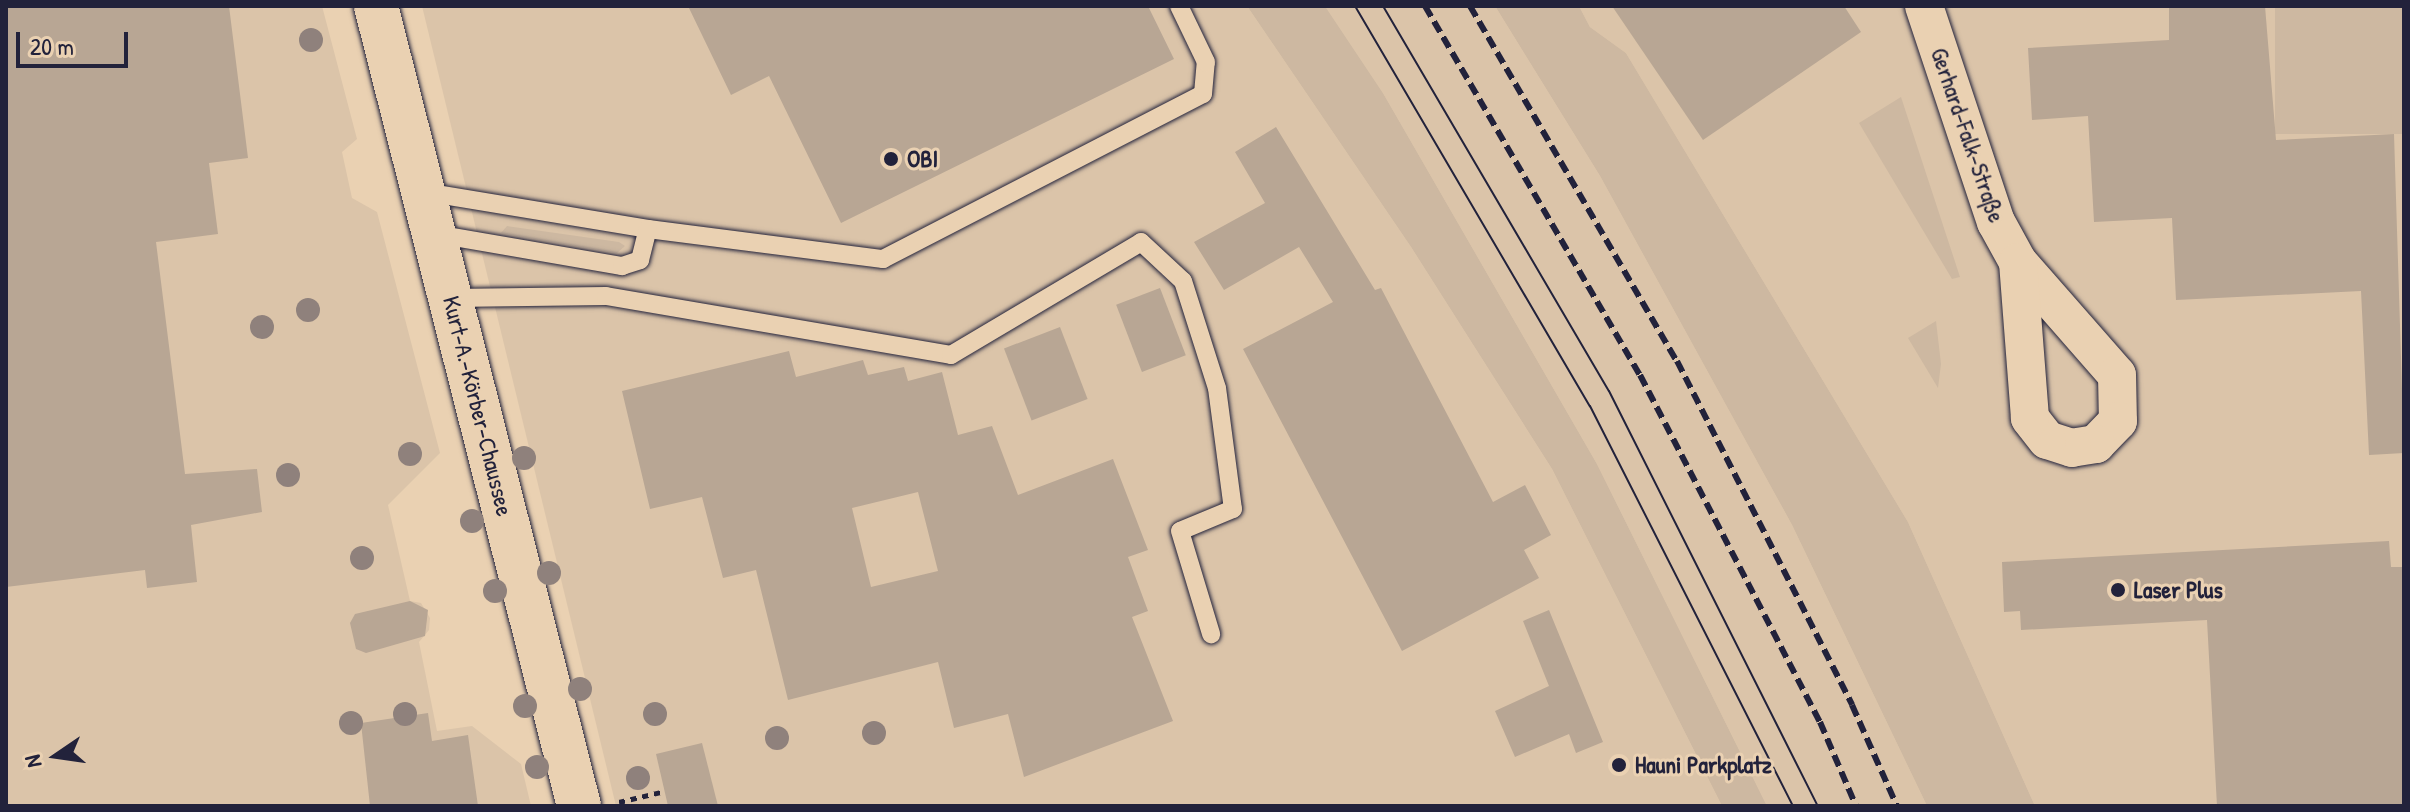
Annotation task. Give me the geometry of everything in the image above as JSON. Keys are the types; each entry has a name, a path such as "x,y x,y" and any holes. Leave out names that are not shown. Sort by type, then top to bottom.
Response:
{"main road":[{"name":"Kurt-A.-Körber-Chaussee","path":"376,6 450,298 597,804"}],"street":[{"name":"Gerhard-Falk-Straße","path":"1924,6 1996,222 2018,262"}],"lane":[{"path":"422,191 648,229 883,259 1203,94 1206,62 1179,6"},
{"path":"433,234 622,266 640,260 648,229"},
{"path":"450,298 606,296 951,355 1141,242 1183,281 1217,388 1233,509 1180,531 1211,634"}],"path":[{"path":"597,804 665,791"}],"shaded area":[{"path":"6,6 322,6 357,139 342,152 352,198 377,212 440,453 388,505 410,601 421,603 430,618 429,630 419,642 437,731 472,726 521,764 531,806 6,806"},
{"path":"422,6 1247,6 1411,247 1552,469 1722,806 616,806"},
{"path":"1247,6 1325,6 1383,93 1597,464 1767,806 1722,806 1552,469 1411,247"},
{"path":"1325,6 1495,6 1600,176 1792,525 1927,806 1767,806 1597,464 1383,93"},
{"path":"1495,6 1579,6 1590,27 1626,53 1908,522 2035,806 1927,806 1792,525 1600,176"},
{"path":"1579,6 2275,6 2278,133 2404,130 2404,806 2035,806 1908,522 1626,53 1590,27"},
{"path":"2275,6 2404,6 2404,134 2275,134"},
{"path":"1901,97 1960,277 1952,279 1859,123"},
{"path":"507,226 619,242 625,246 617,253 501,233"},
{"path":"1936,321 1941,364 1938,388 1908,338"}],"building":[{"path":"6,6 229,6 248,158 209,163 218,234 156,242 185,474 257,469 262,512 191,525 197,582 147,588 145,570 6,587"},
{"name":"OBI","path":"688,6 1148,6 1174,59 841,223 769,76 731,95"},
{"path":"1612,6 1844,6 1861,32 1703,140"},
{"path":"2169,6 2265,6 2276,140 2394,134 2404,453 2369,455 2361,291 2176,300 2172,218 2094,222 2088,116 2032,120 2028,48 2169,40"},
{"path":"1276,127 1375,290 1381,288 1493,502 1525,485 1551,535 1524,550 1539,578 1402,651 1243,349 1333,302 1299,247 1224,290 1194,242 1265,203 1235,152"},
{"path":"1160,288 1186,355 1142,372 1116,305"},
{"path":"1060,327 1088,399 1032,420 1004,349"},
{"path":"789,351 796,377 863,360 868,375 904,367 908,381 942,372 958,435 992,426 1018,495 1113,459 1148,550 1128,557 1148,611 1132,617 1173,721 1024,777 1008,714 954,728 938,662 788,700 756,570 723,578 702,497 650,509 622,391","holes":["918,492 938,571 871,587 852,508"]},
{"path":"2389,541 2391,567 2404,567 2404,806 2217,806 2207,620 2021,630 2020,611 2004,612 2002,562"},
{"path":"410,601 428,610 425,636 366,653 356,649 350,623 355,614"},
{"path":"1549,610 1603,742 1576,753 1569,734 1515,757 1495,711 1549,686 1523,621"},
{"path":"428,713 432,741 468,735 478,806 370,806 361,723"},
{"path":"702,743 718,806 668,806 656,754"}],"tram line":[{"path":"1355,6 1590,406 1793,806"},
{"path":"1383,6 1609,391 1818,806"}],"railway":[{"path":"1425,6 1640,375 1820,722 1856,806"},
{"path":"1470,6 1677,361 1852,705 1897,806"}],"place":[{"name":"OBI","path":"891,159"},
{"name":"Laser Plus","path":"2118,590"},
{"name":"Hauni Parkplatz","path":"1619,765"}]}
